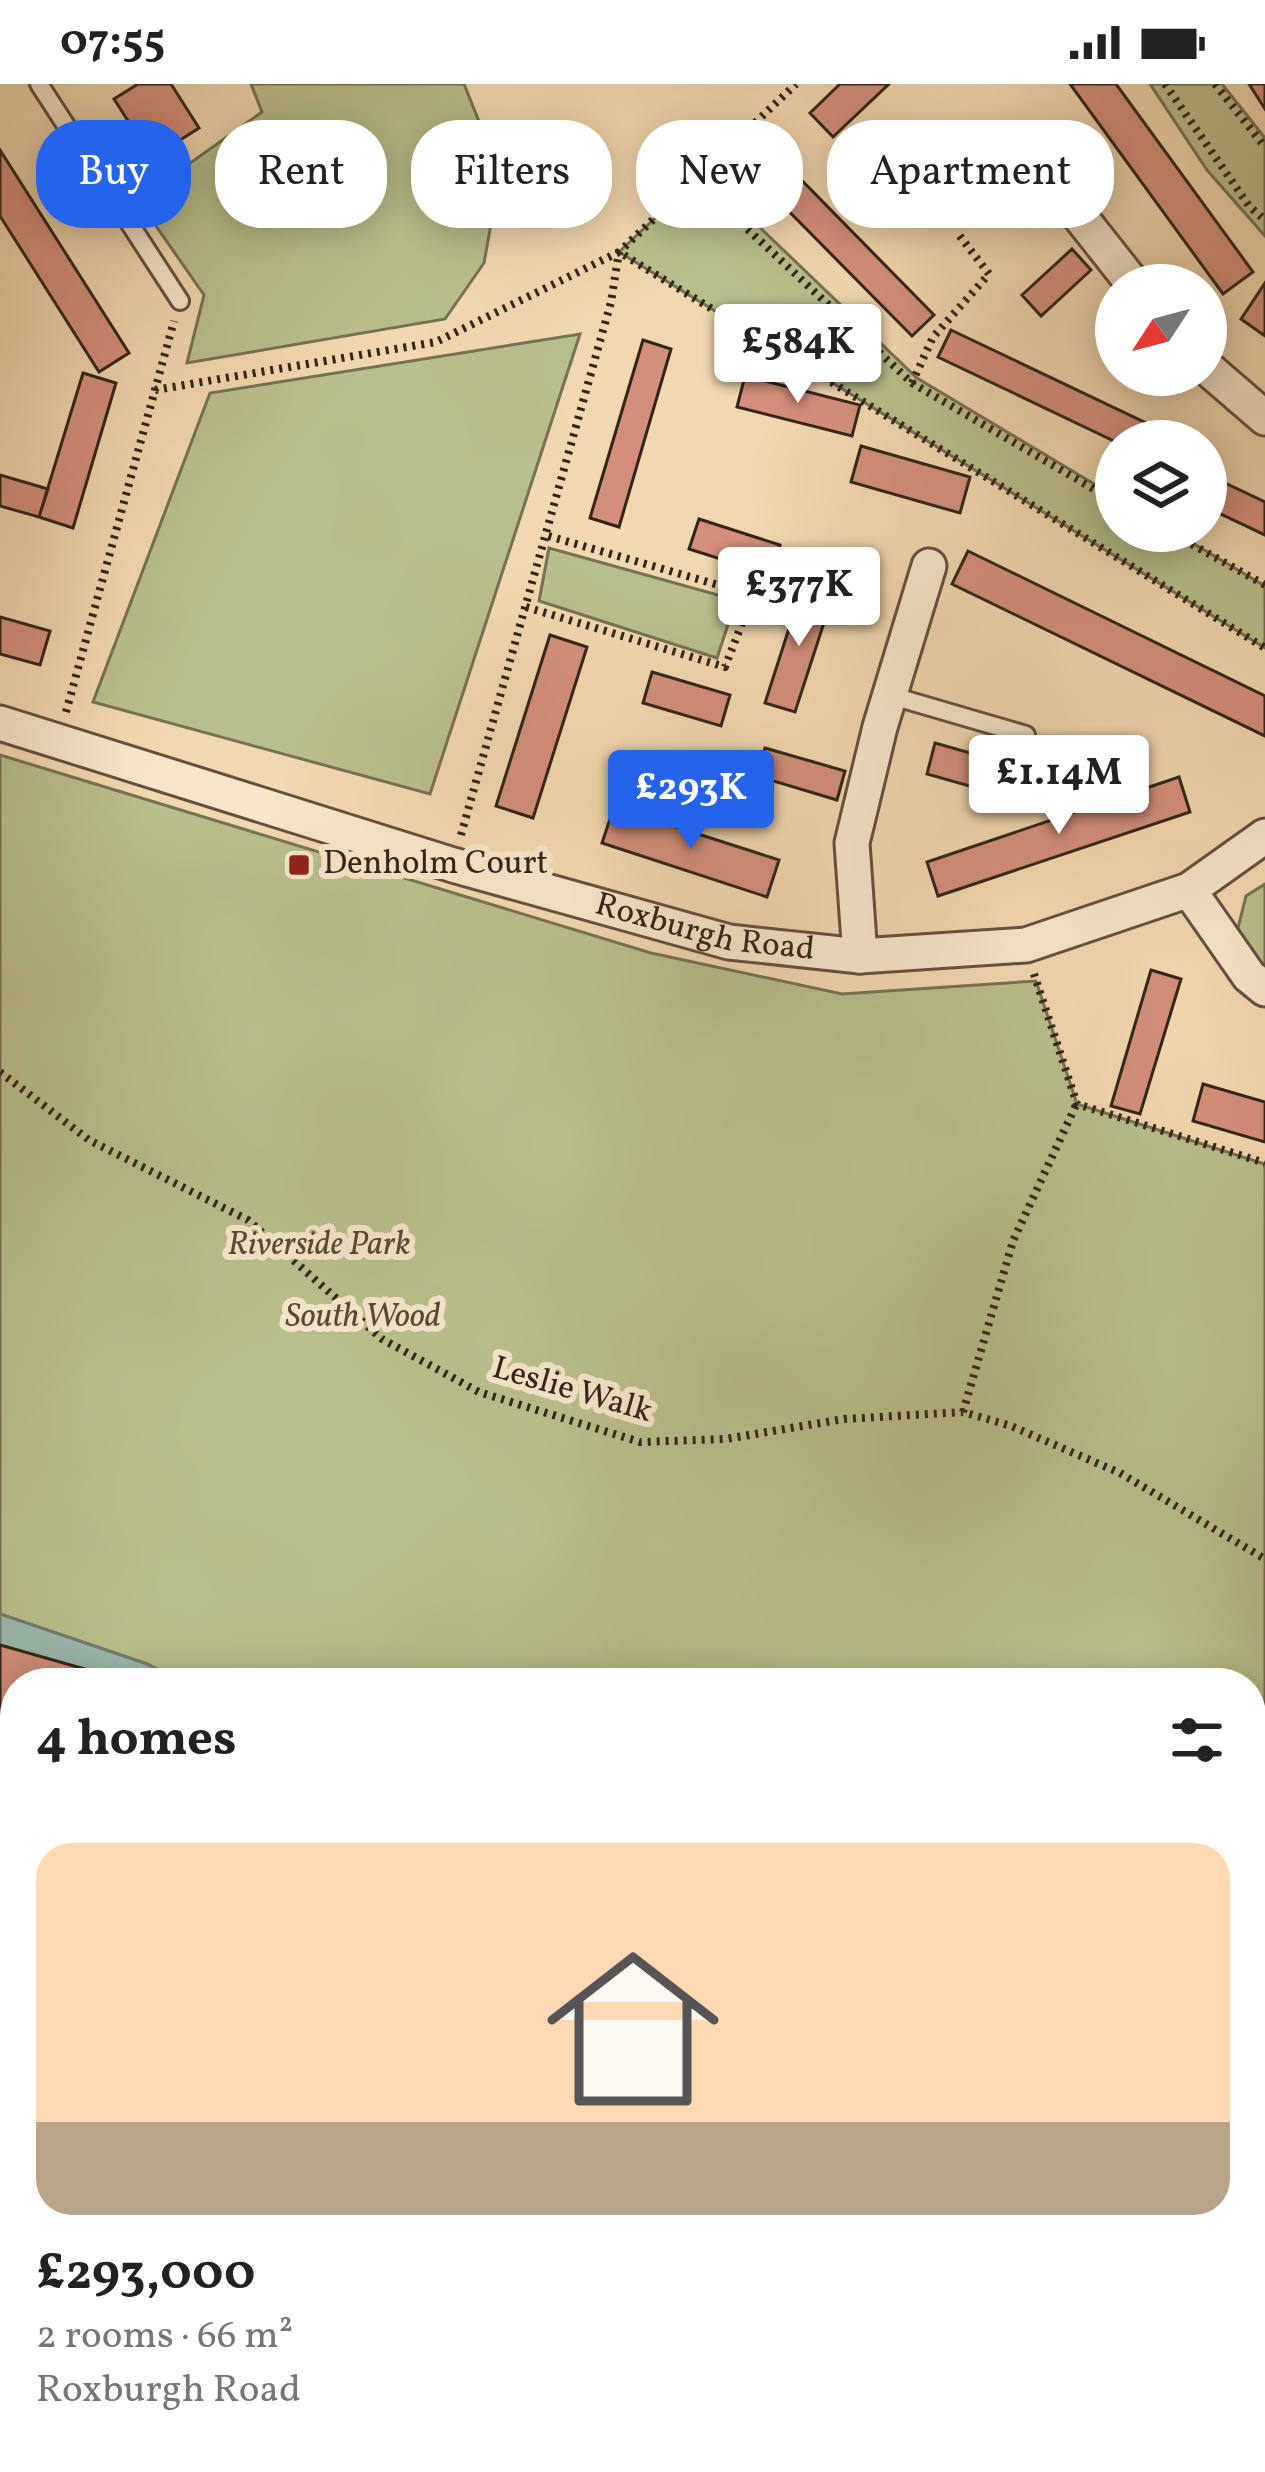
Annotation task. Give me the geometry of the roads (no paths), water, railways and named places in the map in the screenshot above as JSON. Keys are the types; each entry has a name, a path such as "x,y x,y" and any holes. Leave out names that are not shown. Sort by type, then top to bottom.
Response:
{"street":[{"path":"1089,228 1117,264"},
{"path":"1227,385 1265,418"},
{"path":"860,956 852,843 889,695 929,566"},
{"name":"Roxburgh Road","path":"0,723 453,865 729,942 860,956 1026,945 1189,890 1265,836"},
{"path":"1189,890 1249,976 1265,989"}],"lane":[{"path":"39,84 180,301"},
{"path":"889,695 1026,735"}],"place":[{"name":"Denholm Court","path":"299,865"}],"park label":[{"name":"Riverside Park","path":"319,1246"},
{"name":"South Wood","path":"363,1318"}]}
